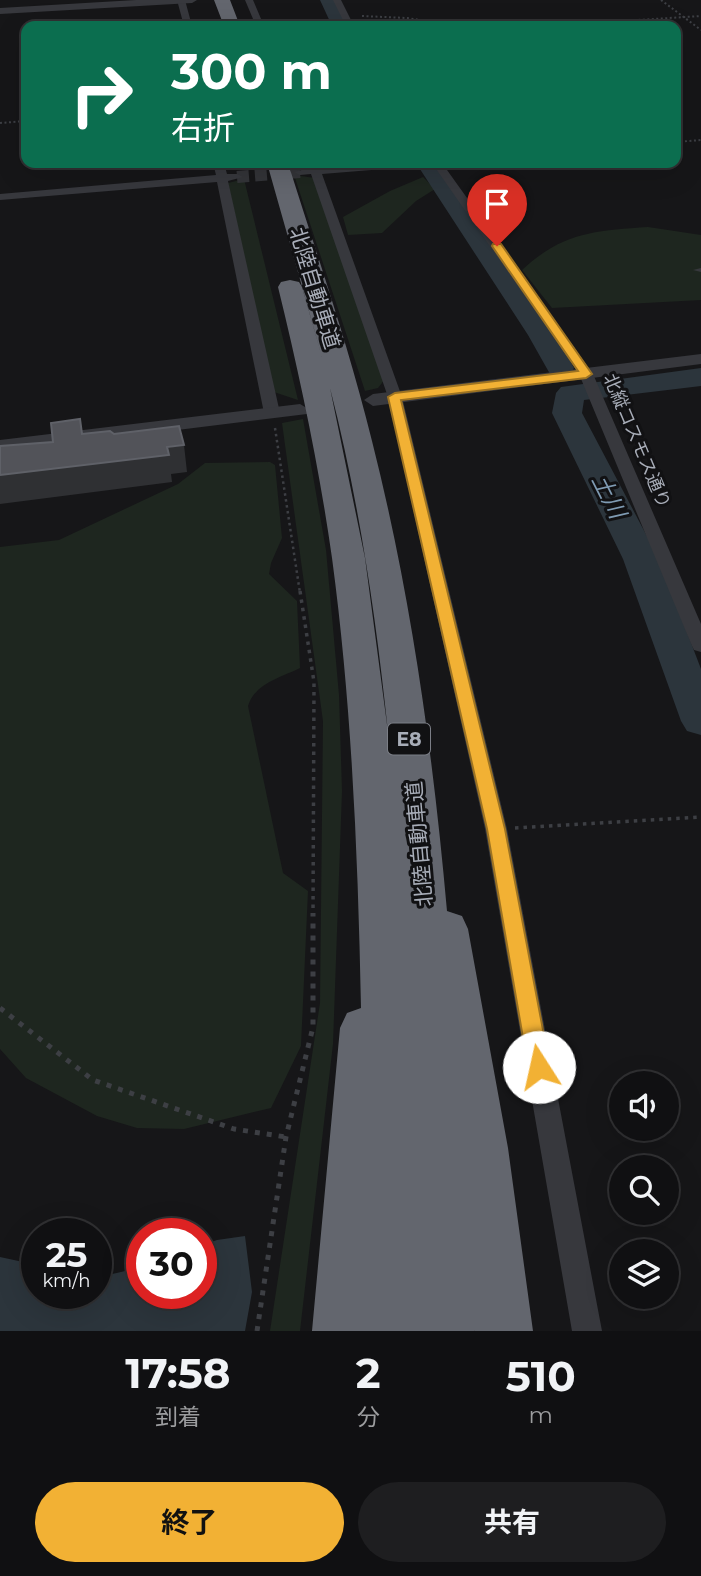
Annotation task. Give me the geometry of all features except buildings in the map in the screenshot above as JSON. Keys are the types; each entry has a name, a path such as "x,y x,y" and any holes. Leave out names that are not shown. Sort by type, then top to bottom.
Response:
{"highway":[{"path":"205,0 212,21"},
{"path":"222,0 230,21"},
{"name":"北陸自動車道","path":"301,168 323,310 366,477 397,648 393,767 382,923 387,1100 388,1331"},
{"name":"北陸自動車道","path":"238,173 298,313 324,427 427,936 446,1331"},
{"path":"341,1331 354,1194 365,1002 393,767"},
{"path":"393,767 469,1056 504,1331"}],"street":[{"path":"181,0 187,21"},
{"path":"0,11 192,0"},
{"path":"249,0 258,21"},
{"path":"337,0 348,21"},
{"path":"301,168 395,397 496,829 587,1331"},
{"name":"北縦コスモス通り","path":"441,168 587,376 701,646"},
{"path":"0,197 238,173 272,413"},
{"path":"373,400 587,376 701,359"},
{"path":"0,446 300,410"}],"path":[{"path":"661,0 701,30"},
{"path":"346,17 385,16 422,21"},
{"path":"632,21 701,16"},
{"path":"0,123 21,121"},
{"path":"681,142 701,140"},
{"path":"257,1331 286,1137 313,1027 314,682 272,413"},
{"path":"496,829 701,817"},
{"path":"0,1008 93,1080 234,1129 286,1137"}],"shaded area":[{"path":"294,175 315,178 385,379 378,388 365,391"},
{"path":"423,177 435,189 416,201 382,233 348,235 343,217 390,191"},
{"path":"244,179 298,400 274,392 228,183"},
{"path":"648,227 701,235 701,300 552,308 522,270 551,248 580,236"},
{"path":"303,419 326,550 339,695 342,791 333,1044 300,1331 270,1331 320,1003 323,721 282,423"},
{"path":"270,462 275,465 282,538 269,574 297,601 300,668 262,687 251,698 248,706 283,873 308,891 301,1046 271,1108 184,1129 137,1128 97,1116 26,1078 0,1049 0,547 59,540 178,484 205,463"},
{"path":"245,1236 252,1292 245,1331 0,1331 0,1257 21,1262 21,1309 112,1309 112,1274 126,1271 126,1309 217,1309 217,1240"}],"waterway":[{"path":"328,0 338,21"},
{"path":"430,168 542,335 560,368"},
{"name":"土川","path":"701,377 571,393 567,413 641,559 701,721"}],"tunnel":[{"path":"237,177 300,172"}],"route":[{"path":"497,246 586,374 395,397 496,829 539,1067"}]}
